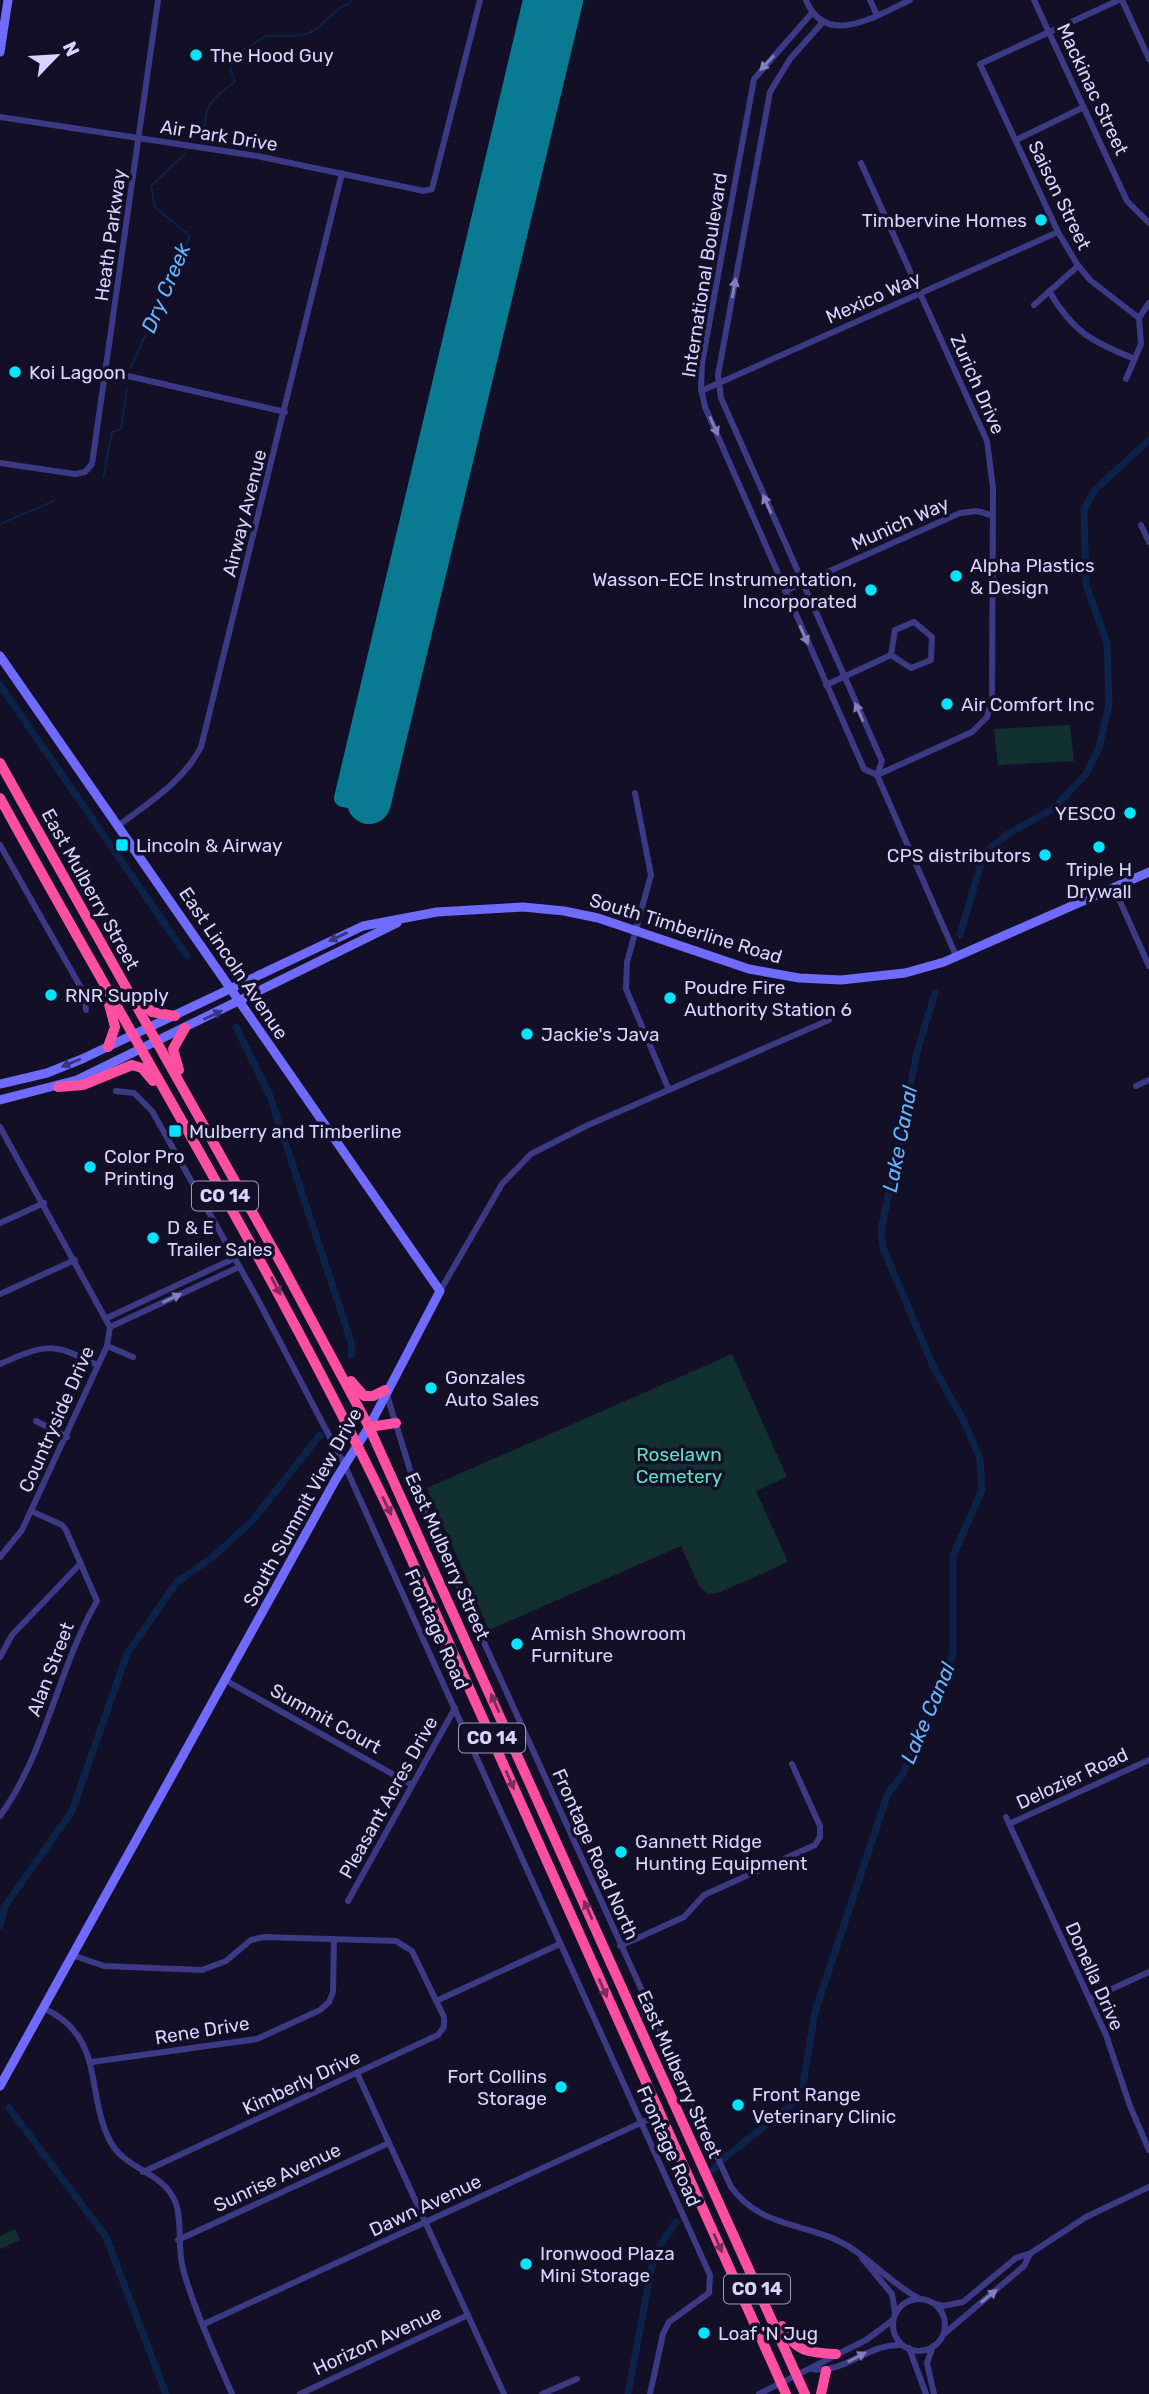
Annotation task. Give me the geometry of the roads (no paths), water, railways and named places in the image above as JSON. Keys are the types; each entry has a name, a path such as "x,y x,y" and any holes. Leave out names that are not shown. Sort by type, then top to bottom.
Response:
{"highway":[{"name":"East Mulberry Street","path":"0,763 246,1200 369,1427 805,2394"},
{"name":"East Mulberry Street","path":"0,798 275,1284 358,1444 784,2389"},
{"path":"44,877 51,900 113,1010 115,1027 108,1047"},
{"path":"75,898 97,928 141,1002 156,1014 175,1016"},
{"path":"185,1028 173,1048 176,1066 239,1177 246,1200"},
{"path":"58,1087 83,1085 128,1065 142,1068 219,1185"},
{"path":"327,1347 360,1394 368,1397 386,1390"},
{"path":"369,1427 396,1423"},
{"path":"743,2257 761,2280 794,2346 809,2353 836,2354"},
{"path":"821,2394 825,2371"}],"street":[{"path":"0,52 8,0"},
{"name":"Heath Parkway","path":"0,463 75,474 86,472 92,464 158,0"},
{"name":"Air Park Drive","path":"0,117 342,173 424,191 432,189 480,0"},
{"path":"806,0 812,13 821,20 843,27 910,0"},
{"path":"870,0 877,15"},
{"name":"Mackinac Street","path":"1034,0 1127,201 1149,223"},
{"path":"1049,32 1120,0 1149,59"},
{"name":"International Boulevard","path":"812,13 754,79 702,363 701,391 705,407 826,685 864,769 877,775 957,958"},
{"name":"International Boulevard","path":"821,20 790,59 770,92 719,383 720,398 882,761 877,775"},
{"name":"Saison Street","path":"1049,32 980,64 1058,232 1078,266 1090,280 1139,318"},
{"path":"1016,140 1084,107"},
{"name":"Zurich Drive","path":"862,163 987,441 992,461 992,699 987,717 972,732 877,775"},
{"name":"Airway Avenue","path":"118,826 169,787 189,767 201,747 342,173"},
{"name":"Mexico Way","path":"701,391 1058,232"},
{"path":"1034,305 1078,266"},
{"path":"1049,291 1062,314 1081,335 1135,359"},
{"path":"1126,379 1142,344 1139,318 1149,303"},
{"path":"106,371 285,412"},
{"name":"Munich Way","path":"785,591 960,513 977,511 992,515"},
{"path":"1141,525 1149,542"},
{"path":"914,622 932,637 931,660 911,668 891,655 895,630 914,622"},
{"path":"826,685 891,655"},
{"name":"East Lincoln Avenue","path":"0,656 440,1291"},
{"path":"635,793 651,875 627,962 626,989 669,1090"},
{"path":"0,845 84,993 86,1010"},
{"name":"South Timberline Road","path":"0,1084 47,1073 108,1047 363,926 437,912 523,907 598,918 749,969 799,978 870,979 917,970 957,958 1149,872"},
{"path":"1114,888 1149,966"},
{"name":"South Timberline Road","path":"0,1100 58,1087 240,1002 403,920"},
{"name":"South Summit View Drive","path":"0,2086 225,1679 369,1427 386,1390 494,1197 525,1159 550,1142 828,1020"},
{"path":"1136,1086 1149,1080"},
{"name":"Frontage Road","path":"116,1091 134,1093 146,1103 239,1267 345,1466 712,2283 705,2297 684,2308 669,2322 663,2334 650,2394"},
{"name":"Countryside Drive","path":"0,1126 110,1327 107,1346 67,1437 22,1530 0,1556"},
{"path":"0,1223 44,1203"},
{"path":"107,1318 234,1258"},
{"path":"0,1294 75,1260"},
{"name":"Countryside Drive","path":"110,1327 239,1267"},
{"path":"107,1346 133,1357"},
{"path":"0,1364 40,1347 53,1347 97,1365"},
{"name":"Frontage Road North","path":"386,1390 419,1499 724,2175 748,2206 772,2220 839,2242 861,2256"},
{"path":"36,1421 67,1437"},
{"name":"Alan Street","path":"0,1816 31,1766 74,1643 97,1601 62,1525 31,1511"},
{"path":"0,1648 81,1563"},
{"path":"0,1657 12,1635"},
{"name":"Summit Court","path":"225,1679 412,1785"},
{"name":"Pleasant Acres Drive","path":"348,1901 455,1709"},
{"name":"Delozier Road","path":"1007,1821 1149,1760"},
{"path":"620,1946 684,1917 704,1895 818,1841 820,1826 792,1764"},
{"name":"Donella Drive","path":"1007,1821 1090,1999 1149,2150"},
{"path":"72,1955 104,1966 202,1970 226,1961 244,1944 256,1938 402,1943 412,1951 436,2001 560,1944"},
{"name":"Rene Drive","path":"92,2062 257,2039 320,2010 332,1996 334,1939"},
{"path":"1090,1999 1149,1972"},
{"name":"Kimberly Drive","path":"143,2172 438,2035 444,2022 436,2001"},
{"path":"43,2008 65,2022 92,2062 107,2134 120,2157 164,2186 175,2201 179,2217 178,2240 183,2269 232,2394"},
{"path":"357,2073 504,2394"},
{"path":"676,2107 690,2100"},
{"name":"Dawn Avenue","path":"204,2324 660,2114"},
{"name":"Sunrise Avenue","path":"178,2240 389,2143"},
{"path":"861,2256 920,2299 943,2306 963,2302 1016,2258 1031,2253 1086,2217 1149,2187"},
{"path":"934,2394 927,2368 933,2346 942,2335 1024,2266 1031,2253"},
{"path":"861,2256 892,2294 896,2337 906,2347 926,2394"},
{"path":"759,2394 784,2389 797,2376 812,2369 822,2360 866,2340 894,2317 906,2302 920,2299"},
{"path":"933,2304 944,2321 942,2335"},
{"name":"Horizon Avenue","path":"300,2394 468,2315"},
{"path":"812,2369 825,2371 873,2349 906,2347 920,2350 933,2346"},
{"path":"542,2394 577,2379"}],"waterway":[{"name":"Dry Creek","path":"198,137 204,128 207,111 212,103 235,82 230,68 236,51 248,48 264,37 300,35 313,31 340,8 350,4 351,0"},
{"name":"Dry Creek","path":"131,367 190,236 155,207 151,186 185,154"},
{"name":"Dry Creek","path":"103,478 112,432 121,429 127,388"},
{"name":"Lake Canal","path":"960,935 984,853 1008,834 1054,808 1086,774 1099,748 1109,704 1107,643 1086,585 1084,509 1095,490 1149,440"},
{"name":"Dry Creek","path":"0,524 54,501"},
{"path":"0,685 187,956"},
{"name":"Lake Canal","path":"722,2160 801,2097 815,2012 888,1793 903,1774 953,1654 953,1556 982,1490 980,1459 964,1421 934,1368 883,1248 881,1231 917,1052 935,993"},
{"path":"236,1027 270,1096 352,1345 351,1355"},
{"path":"0,1926 5,1906 72,1811 127,1654 176,1583 214,1556 253,1520 320,1435"},
{"path":"9,2108 106,2237 166,2394"},
{"name":"Lake Canal","path":"713,2170 716,2166"},
{"name":"Lake Canal","path":"628,2394 651,2270 658,2249 676,2222"}],"place":[{"name":"The Hood Guy","path":"196,55"},
{"name":"Timbervine Homes","path":"1041,220"},
{"name":"Koi Lagoon","path":"15,372"},
{"name":"Alpha Plastics & Design","path":"956,576"},
{"name":"Wasson-ECE Instrumentation, Incorporated","path":"871,590"},
{"name":"Air Comfort Inc","path":"947,704"},
{"name":"YESCO","path":"1130,813"},
{"name":"Lincoln & Airway","path":"122,845"},
{"name":"Triple H Drywall","path":"1099,847"},
{"name":"CPS distributors","path":"1045,855"},
{"name":"RNR Supply","path":"51,995"},
{"name":"Poudre Fire Authority Station 6","path":"670,998"},
{"name":"Jackie's Java","path":"527,1034"},
{"name":"Mulberry and Timberline","path":"175,1131"},
{"name":"Color Pro Printing","path":"90,1167"},
{"name":"D & E Trailer Sales","path":"153,1238"},
{"name":"Gonzales Auto Sales","path":"431,1388"},
{"name":"Amish Showroom Furniture","path":"517,1644"},
{"name":"Gannett Ridge Hunting Equipment","path":"621,1852"},
{"name":"Fort Collins Storage","path":"561,2087"},
{"name":"Front Range Veterinary Clinic","path":"738,2105"},
{"name":"Ironwood Plaza Mini Storage","path":"526,2264"},
{"name":"Loaf 'N Jug","path":"704,2333"}],"park label":[{"name":"Roselawn Cemetery","path":"679,1465"}]}
